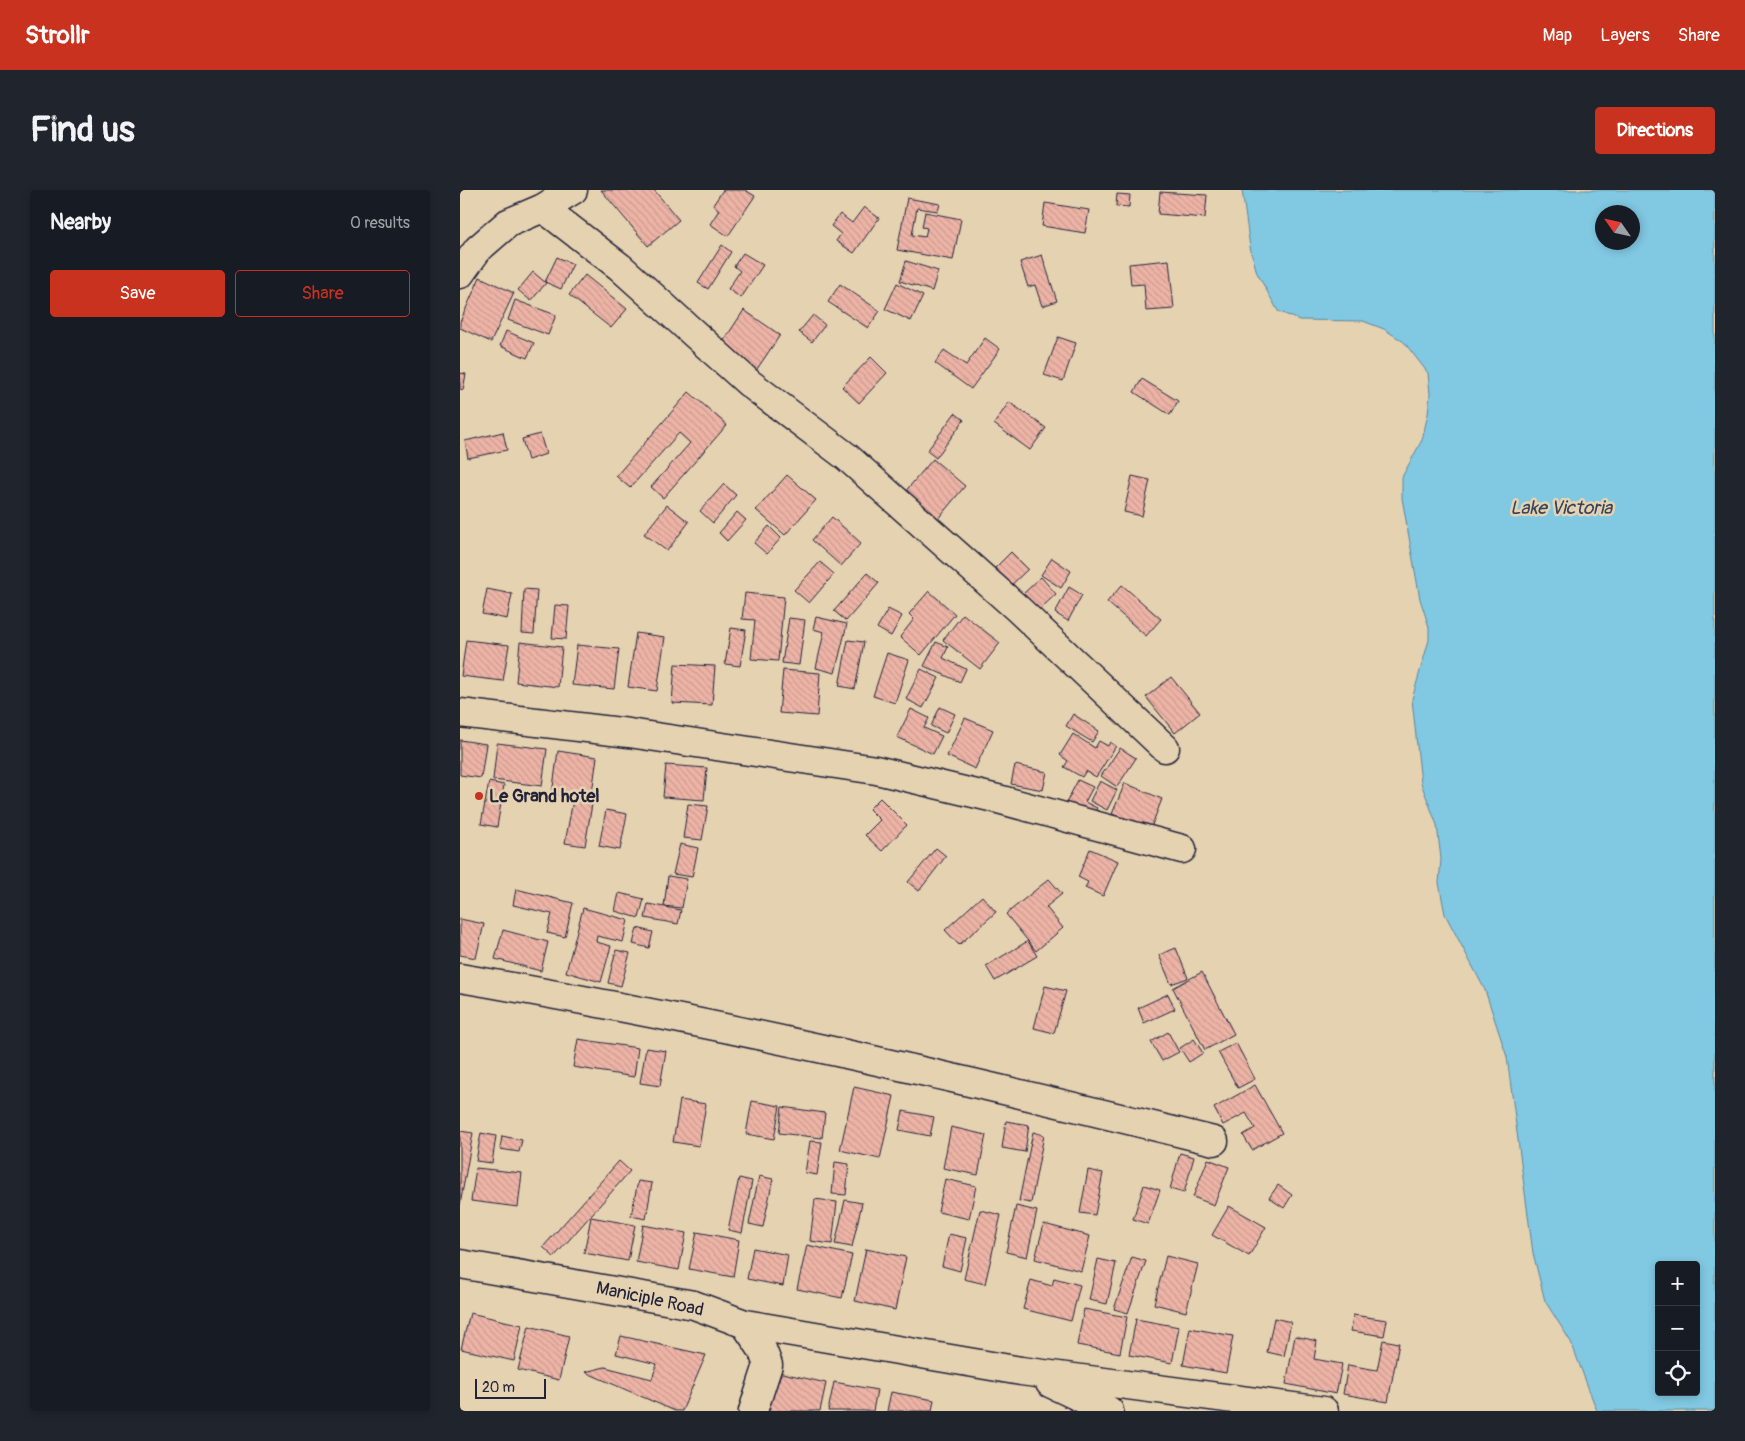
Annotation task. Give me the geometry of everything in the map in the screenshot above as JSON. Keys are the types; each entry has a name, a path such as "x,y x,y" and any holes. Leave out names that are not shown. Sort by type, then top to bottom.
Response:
{"street":[{"path":"460,274 478,249 508,223 543,208 573,190"},
{"path":"543,208 620,268 749,383 861,468 1018,608 1165,748"},
{"path":"460,713 629,733 876,770 998,799 1182,850"},
{"path":"460,978 746,1031 1214,1141"},
{"name":"Maniciple Road","path":"460,1264 694,1305 745,1324 1021,1371"},
{"path":"745,1324 762,1349 768,1366 753,1411"},
{"path":"1021,1371 1109,1411"},
{"path":"1021,1371 1324,1411"}],"water":[{"name":"Lake Victoria","path":"1242,190 1715,190 1715,1411 1597,1411 1571,1342 1545,1301 1533,1253 1507,1057 1485,990 1445,914 1439,883 1441,859 1437,825 1421,783 1412,699 1429,640 1429,627 1420,599 1402,498 1402,477 1422,440 1430,394 1428,373 1404,342 1384,329 1363,321 1299,320 1278,311 1257,273 1250,247"}],"building":[{"path":"601,190 654,190 679,220 648,246"},
{"path":"723,190 745,190 755,196 728,236 710,224 719,210 713,205"},
{"path":"1160,192 1207,195 1205,218 1158,214"},
{"path":"1117,194 1130,195 1129,207 1116,206"},
{"path":"907,198 940,204 938,211 917,208 912,235 925,237 927,228 922,227 925,212 961,219 953,260 897,250"},
{"path":"1045,203 1089,210 1085,233 1042,226"},
{"path":"864,207 879,218 854,253 836,241 841,234 831,226 840,214 852,223"},
{"path":"722,245 731,252 708,289 698,283"},
{"path":"743,253 763,265 741,298 728,289 740,271 734,266"},
{"path":"1042,255 1057,301 1042,306 1035,285 1028,287 1020,262"},
{"path":"557,257 573,264 561,289 545,282"},
{"path":"1169,260 1174,309 1146,311 1144,284 1131,285 1129,264"},
{"path":"906,261 938,271 932,291 900,281"},
{"path":"533,272 546,283 531,301 518,290"},
{"path":"585,275 627,309 611,328 569,295"},
{"path":"480,277 514,293 491,342 460,328 460,322"},
{"path":"897,283 923,296 911,321 885,309"},
{"path":"840,284 880,311 868,328 828,302"},
{"path":"515,300 556,315 548,335 508,320"},
{"path":"744,310 780,335 755,372 719,348"},
{"path":"813,315 825,325 812,342 799,332"},
{"path":"506,331 534,343 527,358 500,346"},
{"path":"1058,337 1076,343 1063,381 1044,375"},
{"path":"985,338 1000,349 971,389 935,363 944,350 966,365"},
{"path":"871,357 887,373 859,403 842,387"},
{"path":"460,373 466,374 463,390 460,389"},
{"path":"1142,379 1178,401 1170,415 1134,392"},
{"path":"689,392 727,425 663,498 651,487 690,443 679,433 630,488 616,476"},
{"path":"1009,402 1046,428 1030,450 994,424"},
{"path":"955,413 964,420 936,458 927,451"},
{"path":"503,432 507,450 468,458 465,441"},
{"path":"540,434 546,454 528,460 522,439"},
{"path":"933,459 965,486 936,521 903,494"},
{"path":"787,475 816,500 785,535 756,510"},
{"path":"1132,476 1150,480 1142,516 1124,512"},
{"path":"724,484 736,495 713,523 700,511"},
{"path":"667,505 689,522 667,551 644,534"},
{"path":"737,512 746,520 727,541 719,533"},
{"path":"832,517 861,543 841,566 812,540"},
{"path":"769,526 781,538 767,554 754,543"},
{"path":"1011,552 1028,569 1005,591 988,575"},
{"path":"1052,558 1071,571 1061,588 1041,575"},
{"path":"820,562 834,574 809,603 794,590"},
{"path":"867,573 879,583 846,621 834,611"},
{"path":"1041,577 1056,594 1039,610 1023,594"},
{"path":"1122,585 1161,619 1146,636 1107,602"},
{"path":"1069,587 1082,595 1068,621 1055,613"},
{"path":"487,589 512,594 507,619 482,614"},
{"path":"524,589 537,590 534,634 522,633"},
{"path":"929,591 955,614 921,655 900,637 914,619 909,614"},
{"path":"745,593 784,597 778,661 751,659 755,620 742,619"},
{"path":"555,605 569,606 566,639 552,638"},
{"path":"888,609 902,616 891,636 877,628"},
{"path":"963,614 1000,643 980,669 943,640"},
{"path":"816,617 847,624 835,673 816,668 824,632 813,629"},
{"path":"789,618 805,620 799,665 782,663"},
{"path":"731,628 746,630 740,666 725,664"},
{"path":"636,633 665,637 657,691 628,687"},
{"path":"466,640 509,645 503,681 461,676"},
{"path":"848,640 864,642 855,689 839,686"},
{"path":"520,642 562,647 558,687 516,682"},
{"path":"936,642 948,647 943,658 966,669 960,682 924,666"},
{"path":"577,645 619,649 614,689 572,685"},
{"path":"887,653 909,660 895,703 873,696"},
{"path":"675,664 715,666 712,705 672,703"},
{"path":"921,669 939,678 923,708 906,699"},
{"path":"783,670 820,673 817,716 779,713"},
{"path":"1171,677 1200,713 1175,733 1146,697"},
{"path":"940,707 955,714 946,733 931,726"},
{"path":"911,709 929,718 924,728 942,736 933,754 897,737"},
{"path":"1073,714 1099,731 1092,742 1066,726"},
{"path":"965,718 993,730 975,769 947,756"},
{"path":"1073,734 1095,748 1099,741 1108,746 1110,742 1116,746 1096,777 1086,771 1082,777 1064,767 1068,761 1060,755"},
{"path":"460,740 486,744 481,778 460,775"},
{"path":"497,743 547,749 542,786 493,780"},
{"path":"1120,748 1136,758 1117,787 1101,776"},
{"path":"558,751 597,757 591,800 552,794"},
{"path":"666,765 707,768 704,800 663,797"},
{"path":"1015,765 1047,772 1043,790 1011,784"},
{"path":"1078,780 1093,787 1085,802 1097,808 1091,819 1065,805"},
{"path":"1100,781 1117,790 1107,810 1090,801"},
{"path":"489,782 504,785 497,827 481,824"},
{"path":"1125,783 1162,799 1150,830 1112,814"},
{"path":"880,798 907,825 882,851 865,835 880,820 869,809"},
{"path":"573,800 592,804 585,846 565,843"},
{"path":"688,804 708,806 702,840 683,838"},
{"path":"606,810 627,814 620,850 599,846"},
{"path":"680,844 698,848 692,877 673,874"},
{"path":"936,848 946,856 919,891 908,882"},
{"path":"1090,849 1118,861 1103,896 1085,888 1088,882 1078,877"},
{"path":"668,876 687,879 682,908 664,906"},
{"path":"1049,879 1062,894 1046,907 1063,928 1036,951 1006,914"},
{"path":"516,889 573,903 565,937 547,933 552,914 513,905"},
{"path":"619,893 644,899 639,918 615,911"},
{"path":"982,896 996,912 959,945 945,930"},
{"path":"648,904 681,910 678,924 645,918"},
{"path":"583,908 628,920 623,942 597,936 596,942 611,946 601,982 566,972"},
{"path":"460,919 484,924 476,958 460,955"},
{"path":"637,928 653,932 649,948 633,944"},
{"path":"503,930 548,942 541,971 495,959"},
{"path":"1028,941 1037,956 995,981 986,966"},
{"path":"1176,948 1188,978 1171,984 1159,955"},
{"path":"616,950 630,953 621,986 608,983"},
{"path":"1202,972 1234,1034 1205,1050 1173,988"},
{"path":"1045,986 1066,991 1054,1033 1034,1028"},
{"path":"1168,994 1175,1009 1144,1023 1138,1008"},
{"path":"1168,1032 1179,1052 1162,1061 1151,1042"},
{"path":"578,1039 638,1048 634,1077 573,1067"},
{"path":"1194,1039 1203,1053 1189,1062 1180,1048"},
{"path":"1236,1043 1255,1079 1238,1088 1218,1052"},
{"path":"646,1048 666,1051 660,1086 640,1083"},
{"path":"1255,1085 1282,1133 1252,1150 1243,1135 1255,1128 1246,1113 1223,1125 1214,1108"},
{"path":"854,1087 894,1096 880,1159 840,1150"},
{"path":"680,1100 706,1104 699,1146 673,1142"},
{"path":"752,1101 780,1106 774,1139 746,1134"},
{"path":"782,1107 825,1113 822,1138 779,1133"},
{"path":"903,1111 934,1117 930,1136 899,1130"},
{"path":"1006,1121 1029,1125 1025,1152 1002,1148"},
{"path":"951,1127 986,1135 978,1175 943,1168"},
{"path":"460,1131 473,1133 460,1205"},
{"path":"1033,1132 1044,1135 1031,1203 1019,1201"},
{"path":"481,1133 496,1136 492,1163 476,1161"},
{"path":"502,1136 522,1140 519,1152 500,1149"},
{"path":"810,1141 822,1142 817,1175 805,1173"},
{"path":"1180,1153 1194,1157 1184,1193 1170,1189"},
{"path":"1208,1159 1229,1167 1214,1205 1193,1197"},
{"path":"619,1161 630,1171 554,1257 543,1247"},
{"path":"835,1162 849,1164 846,1195 832,1194"},
{"path":"476,1168 522,1173 518,1207 471,1201"},
{"path":"1088,1170 1103,1173 1095,1215 1080,1213"},
{"path":"759,1176 773,1179 763,1227 749,1224"},
{"path":"739,1178 752,1181 742,1233 728,1230"},
{"path":"945,1179 976,1186 969,1219 938,1212"},
{"path":"638,1181 652,1183 646,1219 631,1216"},
{"path":"1144,1185 1160,1190 1148,1224 1133,1219"},
{"path":"1278,1185 1292,1195 1284,1208 1269,1198"},
{"path":"815,1199 837,1202 832,1244 810,1241"},
{"path":"845,1200 862,1203 852,1247 835,1244"},
{"path":"1016,1206 1037,1211 1027,1257 1006,1252"},
{"path":"1229,1206 1266,1227 1249,1256 1212,1235"},
{"path":"980,1210 1001,1215 985,1284 964,1279"},
{"path":"591,1217 635,1225 628,1261 584,1253"},
{"path":"1044,1224 1090,1236 1081,1271 1035,1259"},
{"path":"643,1225 686,1233 679,1270 636,1262"},
{"path":"697,1232 739,1240 733,1277 689,1269"},
{"path":"949,1234 967,1238 960,1271 942,1266"},
{"path":"807,1245 852,1255 842,1298 797,1289"},
{"path":"753,1248 788,1255 783,1286 747,1279"},
{"path":"866,1249 906,1257 895,1310 855,1301"},
{"path":"1166,1256 1198,1264 1186,1312 1154,1304"},
{"path":"1132,1257 1146,1261 1128,1313 1114,1309"},
{"path":"1098,1259 1116,1263 1107,1304 1089,1300"},
{"path":"1054,1278 1080,1285 1071,1321 1023,1309 1031,1280 1052,1286"},
{"path":"1084,1309 1127,1317 1120,1353 1077,1345"},
{"path":"470,1313 522,1325 514,1361 461,1349"},
{"path":"1353,1315 1387,1320 1384,1336 1351,1331"},
{"path":"1274,1318 1291,1322 1284,1356 1267,1352"},
{"path":"1136,1319 1179,1327 1172,1363 1129,1355"},
{"path":"529,1326 569,1336 559,1380 518,1370"},
{"path":"1190,1328 1233,1336 1226,1373 1183,1365"},
{"path":"621,1336 706,1355 682,1411 675,1411 585,1372 605,1367 652,1379 657,1364 616,1354"},
{"path":"1295,1336 1317,1341 1314,1359 1342,1364 1336,1394 1286,1384"},
{"path":"1383,1340 1399,1343 1388,1402 1343,1394 1348,1365 1377,1370"},
{"path":"774,1371 826,1383 820,1411 764,1411"},
{"path":"834,1382 877,1390 873,1411 828,1411"},
{"path":"891,1392 934,1400 932,1411 887,1411"}],"place":[{"name":"Le Grand hotel","path":"479,796"}]}
